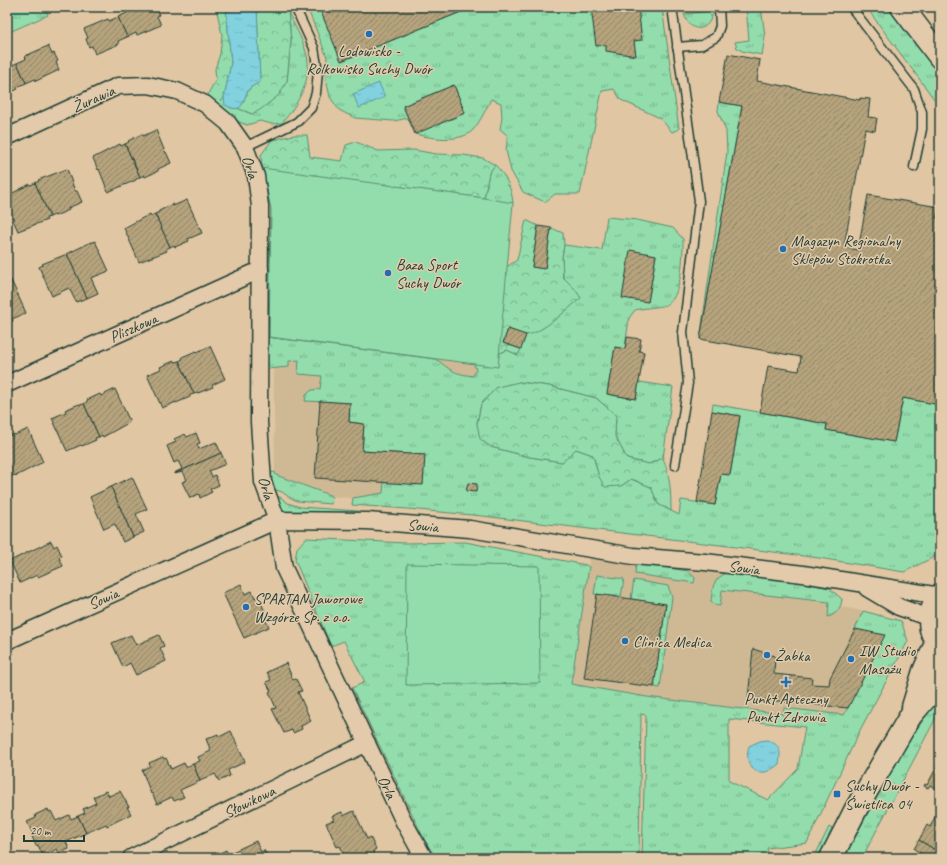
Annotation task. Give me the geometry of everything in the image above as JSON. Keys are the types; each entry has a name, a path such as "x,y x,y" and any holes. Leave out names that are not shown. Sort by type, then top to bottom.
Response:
{"street":[{"path":"902,7 938,47"},
{"name":"Żurawia","path":"7,137 118,86 148,85 177,91 205,104"},
{"name":"Orla","path":"205,104 228,123 245,147 256,176 260,206 259,422 262,482 277,520 284,568 404,822 424,858"},
{"name":"Pliszkowa","path":"7,384 260,270"},
{"name":"Sowia","path":"7,641 277,520 367,521 470,529 633,556 705,562 803,574 860,584 940,595"},
{"name":"Sowia","path":"860,584 899,606 930,618"},
{"path":"911,715 924,671 939,643 932,633 930,612 940,595"},
{"path":"831,858 856,809 911,715 940,681"},
{"name":"Słowikowa","path":"131,858 171,840 367,743"}],"lane":[{"path":"245,147 297,122 311,108 316,93 318,71 314,48 295,7"},
{"path":"672,7 699,201 683,332 688,383 675,466"},
{"path":"677,47 702,45 716,36 720,26 719,7"},
{"path":"851,7 914,89 922,112 922,130 914,166"}],"shaded area":[{"path":"273,338 498,367 488,477 455,508 329,496 275,475"},
{"path":"590,557 688,571 726,573 795,581 829,588 842,599 841,607 901,621 908,641 861,728 749,716 571,684"}],"green space":[{"path":"7,7 44,7 48,15 7,33"},
{"path":"216,7 226,7 231,63 224,98 218,104 211,100 208,94 216,79 215,69 220,54 222,35"},
{"path":"257,7 286,7 288,12 291,40 287,81 279,95 260,110 252,114 237,108 241,106 249,89 260,81"},
{"path":"307,7 319,7 342,61 473,7 662,7 679,129 672,132 660,118 621,100 614,89 602,91 580,194 555,194 545,202 523,192 511,171 506,150 508,136 500,129 502,118 501,103 491,99 480,120 472,131 466,135 452,138 436,138 415,134 465,113 454,85 403,106 408,118 394,121 355,118 339,110 330,97 325,74 327,57"},
{"path":"746,7 761,7 765,36 762,55 742,51 737,48 735,42 749,40"},
{"path":"866,7 887,7 940,76 940,107"},
{"path":"713,11 708,23 704,27 700,28 695,28 691,25 687,21 684,14"},
{"path":"288,12 302,42 308,61 306,80 299,99 282,123 272,124 260,121 247,125 234,120 218,104 224,98 226,105 231,108 237,108 252,114 287,81 291,40"},
{"path":"719,102 742,106 700,339 727,152 726,131 718,111"},
{"path":"294,135 307,135 310,157 342,161 346,145 356,142 378,151 414,150 436,154 463,155 483,158 495,165 489,173 484,198 384,185 290,340 267,337 271,209 262,168 261,155 272,140"},
{"path":"495,165 507,182 513,203 496,214 484,198 489,173"},
{"name":"Baza Sport Suchy Dwór","path":"262,168 513,203 498,367 269,337 271,209"},
{"path":"607,217 637,220 673,228 683,239 681,274 673,299 666,305 635,310 629,318 625,349 615,347 607,394 636,399 639,382 673,387 663,458 649,464 627,459 615,436 616,415 596,398 549,386 519,382 481,404 477,423 491,447 530,457 562,462 576,449 593,455 599,477 621,486 631,479 651,487 658,504 679,515 681,500 715,505 721,474 730,475 740,416 712,411 713,404 827,424 826,430 894,442 903,398 940,405 940,554 904,572 819,558 483,516 352,505 353,498 383,493 384,482 425,455 362,451 364,424 349,422 350,403 305,401 306,395 312,390 320,389 322,376 298,374 299,360 289,361 289,367 267,369 267,337 435,359 450,370 473,376 476,370 474,364 478,358 498,354 507,350 518,355 526,335 549,324 580,298 575,289 563,277 562,257 564,245 602,250","holes":["630,251 656,255 648,302"]},
{"path":"526,220 538,226 532,267 545,269 551,228 563,233 563,277 575,289 581,298 555,320 532,334 524,335 508,329 503,343 521,349 518,355 507,350 498,354 494,259 508,266 517,260"},
{"path":"519,382 549,386 596,398 616,415 615,436 627,459 649,464 663,458 670,484 671,511 658,504 651,487 631,479 621,486 605,487 599,477 593,455 576,449 562,462 530,457 491,447 480,439 477,424 481,404 497,387"},
{"path":"275,472 276,475 332,496 331,504 297,501 282,492 273,489 270,473"},
{"path":"274,496 280,497 288,503 300,507 358,511 358,514 299,516 284,512 280,509"},
{"path":"306,538 405,543 465,542 586,565 589,567 571,684 647,697 783,714 784,708 844,715 884,636 855,629 863,611 901,621 908,641 861,728 807,843 767,848 769,858 642,858 646,715 641,714 639,858 436,858 424,839 352,688 365,682 344,641 331,646 295,560 297,548","holes":["729,719 805,727 798,769 768,800 729,781"]},
{"path":"636,563 688,571 695,578 694,583 635,574"},
{"path":"407,564 539,566 540,683 406,685"},
{"path":"726,573 795,581 829,588 842,599 840,608 828,617 829,602 722,590 720,606 715,605 711,601 714,584"},
{"path":"597,575 624,579 621,597 594,594"},
{"path":"634,580 668,586 672,597 660,688 654,687 666,604 631,599"},
{"path":"939,698 940,710 862,858 843,858 906,744"},
{"path":"829,827 834,830 821,858 814,858"}],"water":[{"path":"226,7 257,7 260,82 249,89 242,105 236,109 225,105 224,98 231,63"},
{"path":"379,83 385,97 359,108 353,94"},
{"path":"767,740 775,744 779,749 779,764 769,771 760,772 752,768 748,760 749,746 760,741"}],"building":[{"path":"133,7 156,7 159,15 157,16 161,25 137,35 136,33 127,37 118,17 127,13 126,10"},
{"name":"Lodowisko - Rolkowisko Suchy Dwór","path":"319,7 473,7 341,61"},
{"path":"591,7 638,7 642,40 634,41 636,56 606,51 606,45 596,46"},
{"path":"118,17 127,37 118,41 119,44 95,54 92,46 89,47 86,39 88,38 84,29 108,19 109,21"},
{"path":"48,46 58,61 56,62 59,70 36,81 35,79 26,83 17,63 26,59 25,56"},
{"name":"Magazyn Regionalny Sklepów Stokrotka","path":"728,54 760,60 757,81 860,100 860,98 870,99 868,117 877,118 875,131 865,129 844,247 858,250 868,195 939,207 936,218 940,219 940,405 903,398 894,442 826,430 827,424 760,412 768,366 799,371 801,357 700,339 742,106 719,102"},
{"path":"17,63 26,83 7,94 7,66 8,67"},
{"path":"454,85 465,113 415,134 403,106"},
{"path":"156,130 171,163 145,177 144,175 140,177 125,144 142,134 143,136"},
{"path":"120,144 121,146 125,144 140,177 108,192 93,158"},
{"path":"67,169 75,191 77,191 82,202 68,208 69,210 50,217 35,183 39,181 38,180"},
{"path":"35,183 50,217 46,218 47,220 18,231 7,206 7,196"},
{"path":"187,200 202,233 188,239 189,241 175,247 174,245 170,247 155,214 173,204 173,206"},
{"path":"150,214 151,216 155,214 170,247 166,249 167,251 139,262 124,228"},
{"path":"538,226 551,228 545,269 532,267"},
{"path":"95,241 109,271 91,278 98,293 87,298 67,254"},
{"path":"630,250 656,255 648,302 622,298"},
{"path":"67,254 87,298 76,302 69,288 52,296 39,267 43,265 42,264"},
{"path":"11,280 26,313 12,319 13,321 7,324 7,282"},
{"path":"508,329 526,335 521,349 503,343"},
{"path":"627,337 641,339 639,351 644,352 636,399 607,394 615,347 625,349"},
{"path":"210,346 225,379 212,385 213,387 194,394 179,361 183,359 182,357"},
{"path":"174,361 179,361 194,394 162,408 147,375"},
{"path":"115,389 130,422 103,437 102,435 99,437 84,404 87,400 100,394 101,396"},
{"path":"320,401 350,403 349,422 364,424 362,451 425,455 423,485 315,478"},
{"path":"79,404 84,404 99,437 95,438 96,440 67,451 52,418"},
{"path":"712,411 740,416 730,475 721,474 715,505 697,502"},
{"path":"28,429 43,462 16,476 11,476 7,467 7,437"},
{"path":"196,433 200,443 197,444 199,449 216,442 221,453 174,474 182,469 178,461 174,463 167,446 176,442 174,439 185,434 187,437"},
{"path":"221,453 226,464 209,471 212,477 215,475 219,485 210,489 212,492 200,498 199,494 190,498 182,482 187,480 183,472 174,474"},
{"path":"132,477 147,509 136,514 144,532 133,537 111,487"},
{"path":"468,483 477,484 476,492 466,491"},
{"path":"111,487 133,537 123,542 115,524 104,529 90,497"},
{"path":"51,541 54,547 57,545 62,556 59,557 63,566 20,583 10,561"},
{"name":"SPARTAN Jaworowe Wzgórze Sp. z o.o.","path":"241,584 245,594 252,591 255,598 258,596 267,616 264,617 269,627 244,638 223,593"},
{"name":"Clinica Medica","path":"597,594 666,604 654,687 584,678"},
{"path":"855,629 885,635 848,708 748,698 753,649 775,656 774,674 812,678 811,684 829,685 830,678"},
{"path":"131,635 136,645 159,635 164,646 160,648 166,661 136,675 130,663 123,667 112,643"},
{"path":"286,663 293,680 296,679 302,691 298,692 311,721 301,726 302,729 293,733 292,730 284,733 272,709 276,708 269,692 271,691 266,682 271,680 267,672"},
{"path":"231,731 245,762 228,770 230,776 219,781 215,774 200,781 193,764 200,761 198,757 211,751 206,739 218,734 219,737"},
{"path":"163,757 164,759 166,758 171,769 184,763 186,767 193,764 200,781 180,790 184,797 174,801 172,797 157,804 152,793 151,794 142,770 150,766 149,763"},
{"path":"939,760 940,791 930,785 928,788 924,786 925,784 927,785 939,763"},
{"path":"106,791 109,796 120,791 129,807 127,807 131,814 107,826 106,824 86,833 78,816 85,813 83,809 96,803 93,797"},
{"path":"48,809 49,812 51,811 56,821 69,815 71,819 78,816 86,833 66,842 69,849 59,853 57,849 43,856 38,845 36,846 31,834 33,834 27,822 36,818 35,815"},
{"path":"354,811 367,839 370,837 376,849 373,851 376,858 346,858 340,846 337,847 326,823 334,820 332,816 342,812 343,816"},
{"path":"935,817 940,820 940,853 919,840 927,825 930,827"},
{"path":"919,840 940,853 938,858 929,858 914,849"},
{"path":"256,841 261,852 264,850 268,858 215,858 214,856 226,850 228,854"},
{"path":"7,845 13,856 12,858 7,858"}],"place":[{"name":"Lodowisko - Rolkowisko Suchy Dwór","path":"369,34"},
{"name":"Magazyn Regionalny Sklepów Stokrotka","path":"783,249"},
{"name":"Baza Sport Suchy Dwór","path":"388,273"},
{"name":"SPARTAN Jaworowe Wzgórze Sp. z o.o.","path":"246,607"},
{"name":"Clinica Medica","path":"625,641"},
{"name":"Żabka","path":"767,655"},
{"name":"IW Studio Masażu","path":"851,659"},
{"name":"Punkt Apteczny Punkt Zdrowia","path":"786,682"},
{"name":"Suchy Dwór - Świetlica 04","path":"837,794"}]}
